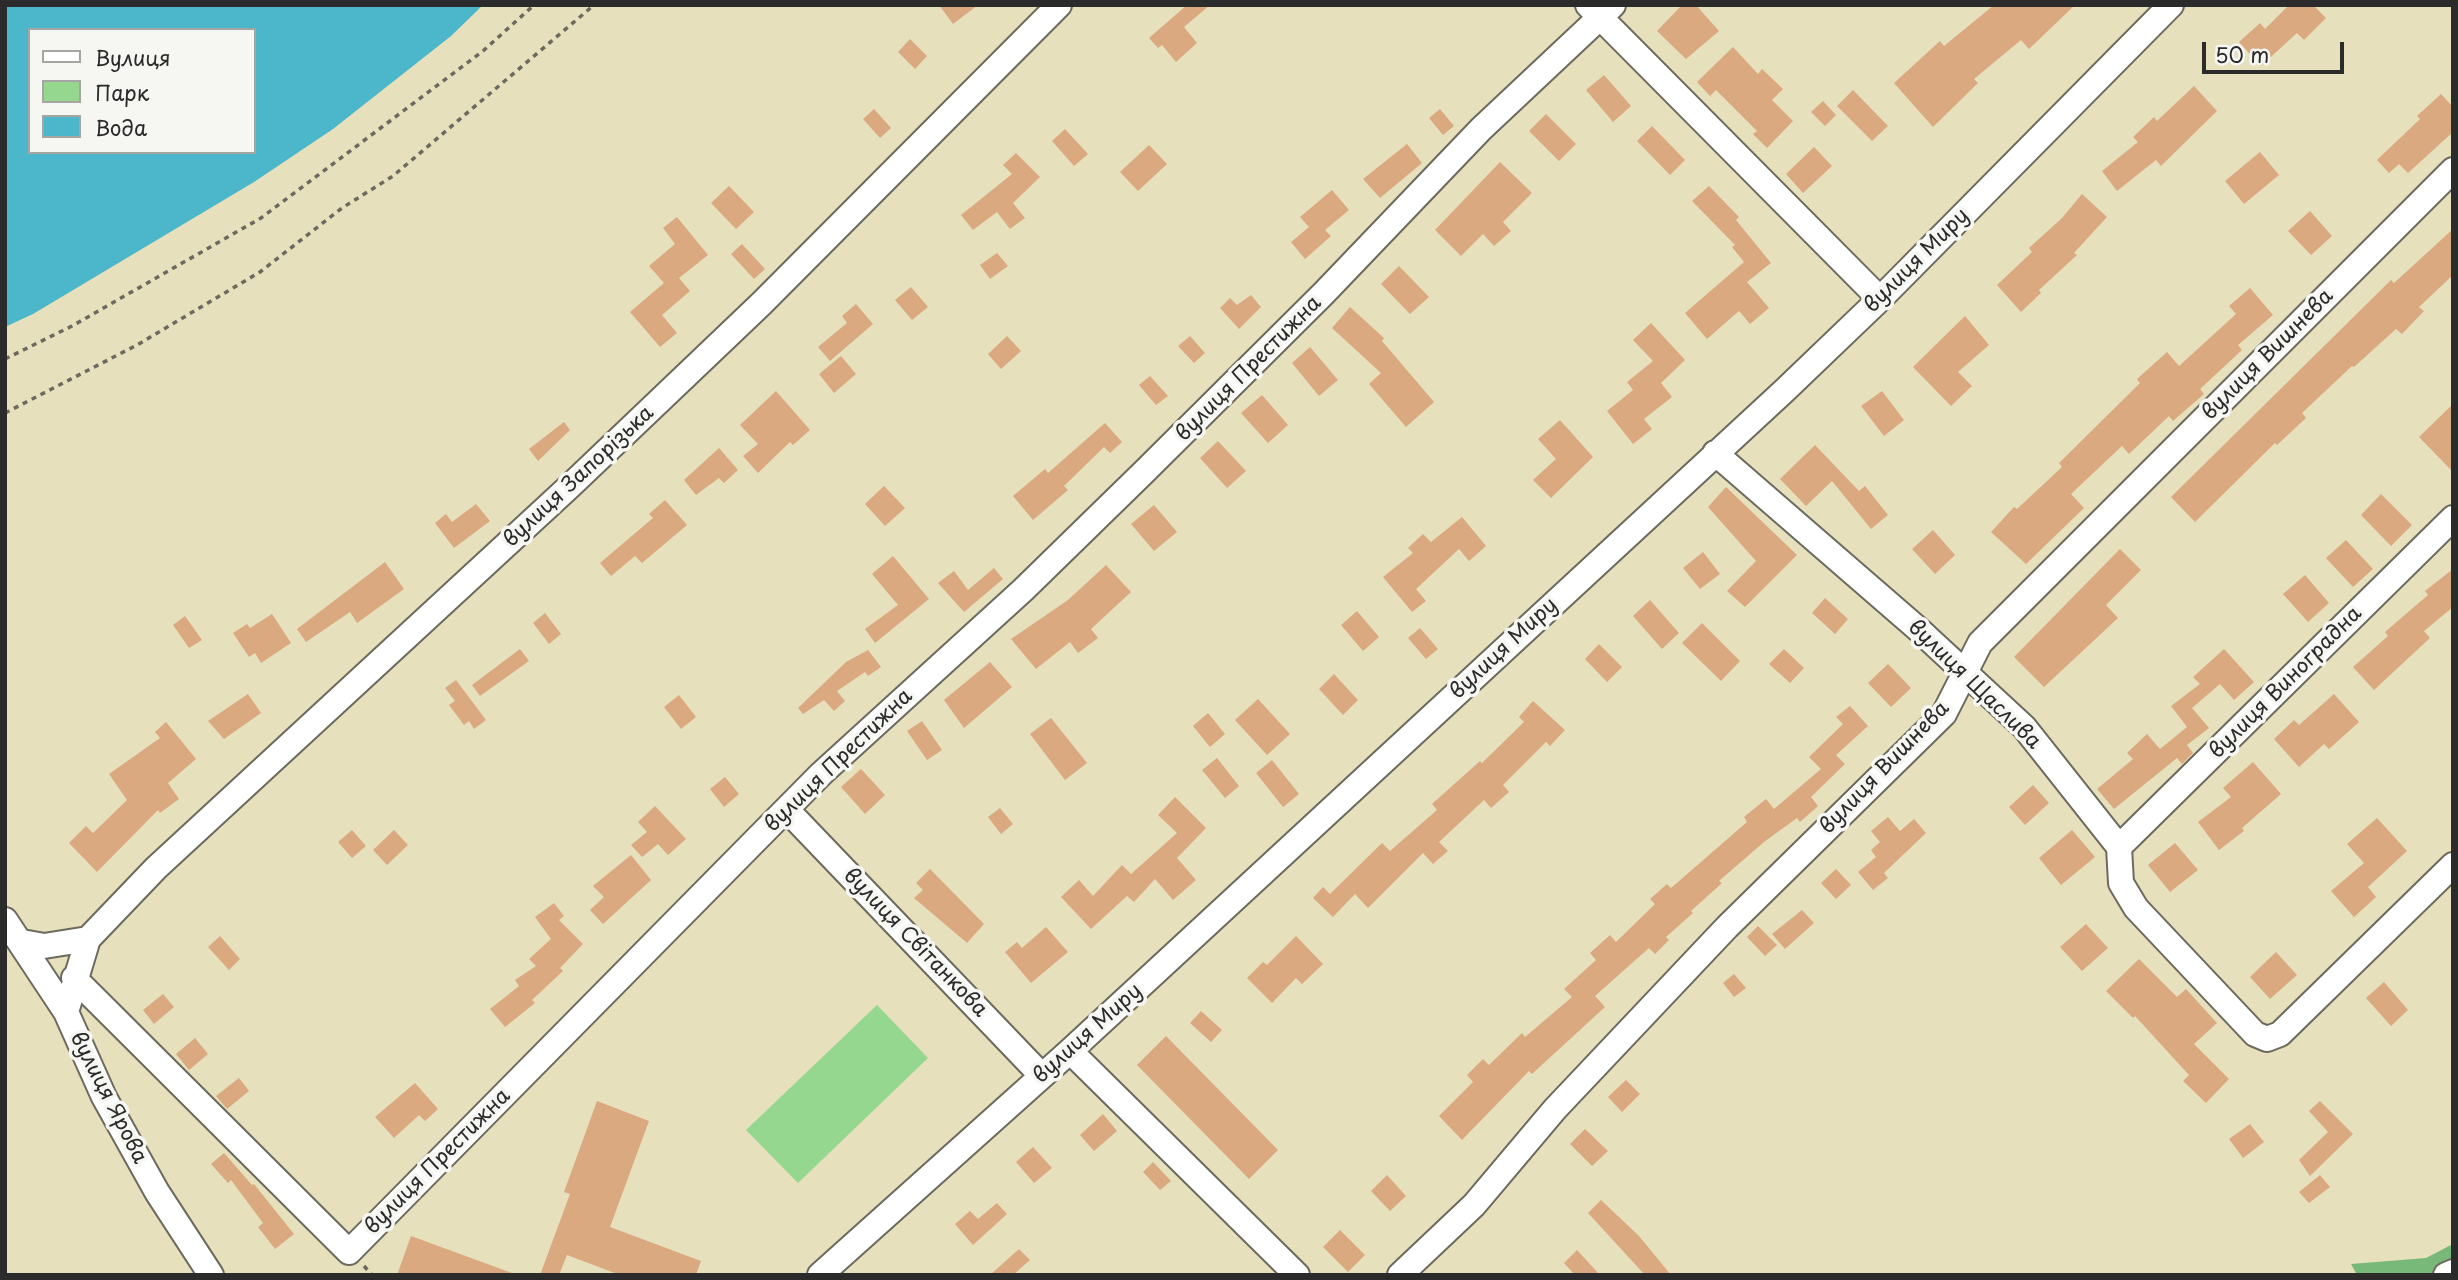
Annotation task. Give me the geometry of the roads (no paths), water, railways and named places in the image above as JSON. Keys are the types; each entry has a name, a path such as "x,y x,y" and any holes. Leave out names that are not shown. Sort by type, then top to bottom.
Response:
{"street":[{"name":"вулиця Запорізька","path":"88,939 156,868 570,486 751,314 1059,5"},
{"name":"вулиця Миру","path":"826,1273 1070,1051 1880,299 2171,5"},
{"path":"1600,10 1880,299"},
{"name":"вулиця Престижна","path":"74,978 349,1252 821,774 1023,590 1136,481 1600,10"},
{"name":"вулиця Вишнева","path":"1399,1275 1474,1205 1555,1108 1727,927 1944,714 1980,643 2453,170"},
{"name":"вулиця Щаслива","path":"1716,453 2024,727 2119,847"},
{"name":"вулиця Виноградна","path":"2119,847 2453,518"},
{"name":"вулиця Світанкова","path":"787,810 1041,1076"},
{"path":"2119,847 2121,883 2136,908 2255,1034 2267,1039 2280,1034 2453,865"},
{"name":"вулиця Ярова","path":"5,920 66,1012 104,1097 150,1180 211,1275"},
{"path":"22,942 44,946 88,939 74,978 66,1012"},
{"path":"1070,1051 1297,1275"},
{"path":"2446,1275 2453,1272"}],"water":[{"path":"5,5 483,5 451,36 333,129 254,182 33,314 5,327"}]}
